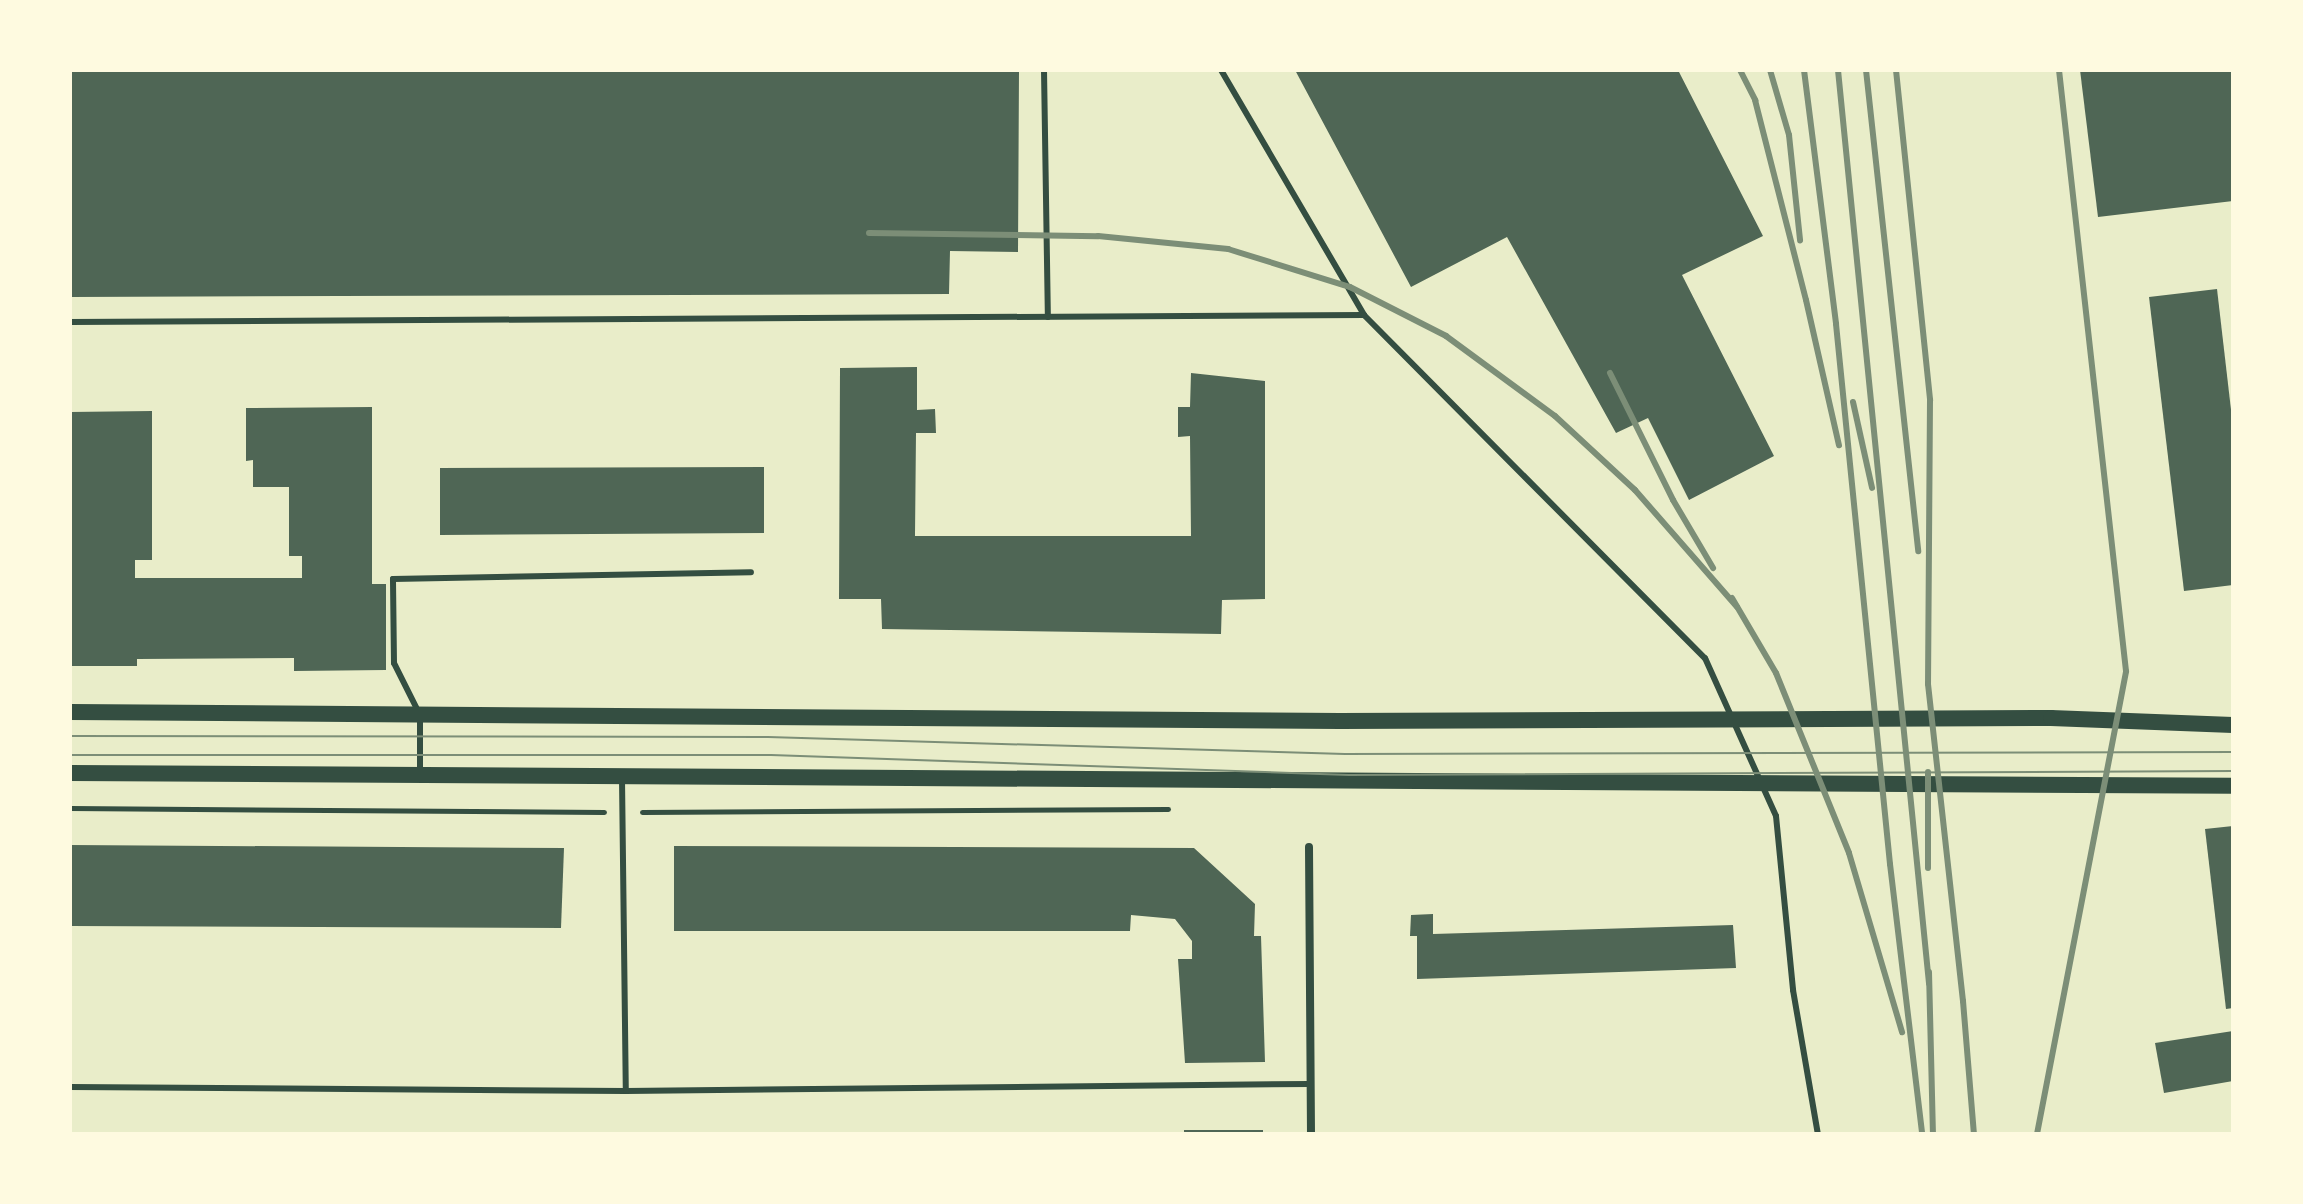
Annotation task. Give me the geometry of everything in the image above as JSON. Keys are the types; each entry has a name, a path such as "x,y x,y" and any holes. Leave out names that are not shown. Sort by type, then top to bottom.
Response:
{"main road":[{"path":"70,712 1340,721 2051,718 2233,725"},
{"path":"70,773 2233,786"}],"street":[{"path":"1309,847 1311,1134"}],"lane":[{"path":"1044,70 1048,317"},
{"path":"1221,70 1364,315 1705,658 1776,816 1793,990 1818,1134"},
{"path":"70,322 1364,315"},
{"path":"420,774 420,715 394,663 393,579 751,572"},
{"path":"622,774 626,1091"},
{"path":"70,1087 626,1091 1310,1084"}],"path":[{"path":"70,808 622,813 1175,809"}],"building":[{"path":"70,70 1019,70 1018,252 950,251 949,294 70,297"},
{"path":"1295,70 1678,70 1763,236 1682,275 1774,456 1689,500 1648,418 1616,433 1507,237 1411,287"},
{"path":"2080,70 2233,70 2233,201 2098,217"},
{"path":"2217,289 2233,427 2233,585 2184,591 2149,297"},
{"path":"917,367 917,410 935,409 936,433 916,433 915,536 1191,536 1190,436 1178,437 1178,407 1190,407 1191,373 1265,381 1265,599 1222,600 1221,634 882,629 881,599 839,599 840,368"},
{"path":"372,407 372,584 386,584 386,670 294,671 294,658 137,659 137,666 70,666 70,412 152,411 152,560 135,560 135,578 302,578 302,556 289,556 289,487 253,487 253,460 246,461 246,408"},
{"path":"764,467 764,533 440,535 440,468"},
{"path":"2233,826 2233,1008 2226,1009 2205,829"},
{"path":"70,845 564,848 561,928 70,926"},
{"path":"674,846 1194,848 1255,904 1254,936 1261,936 1265,1062 1185,1063 1178,959 1192,959 1192,941 1175,919 1131,915 1130,931 674,931"},
{"path":"1433,914 1433,934 1733,925 1736,968 1417,979 1417,936 1410,936 1411,915"},
{"path":"2233,1031 2233,1081 2164,1093 2155,1043"},
{"path":"1184,1130 1263,1130 1263,1134 1184,1134"}],"tram line":[{"path":"70,736 768,737 1345,754 2233,752"},
{"path":"70,755 771,755 1349,775 2233,771"}],"railway":[{"path":"1740,70 1755,100 1839,445"},
{"path":"1770,70 1789,135 1800,240"},
{"path":"1804,70 1836,324 1890,864 1922,1134"},
{"path":"1838,70 1929,983"},
{"path":"1866,70 1918,551"},
{"path":"1896,70 1930,400 1928,684 1963,1001 1974,1134"},
{"path":"2037,1134 2126,671 2059,70"},
{"path":"869,233 1098,236 1228,249 1350,287 1446,336 1555,416 1635,490 1737,607"},
{"path":"1610,373 1673,500 1713,568"},
{"path":"1853,402 1872,488"},
{"path":"1732,598 1776,673 1849,853 1902,1032"},
{"path":"1928,772 1928,868"},
{"path":"1929,972 1933,1134"}]}
